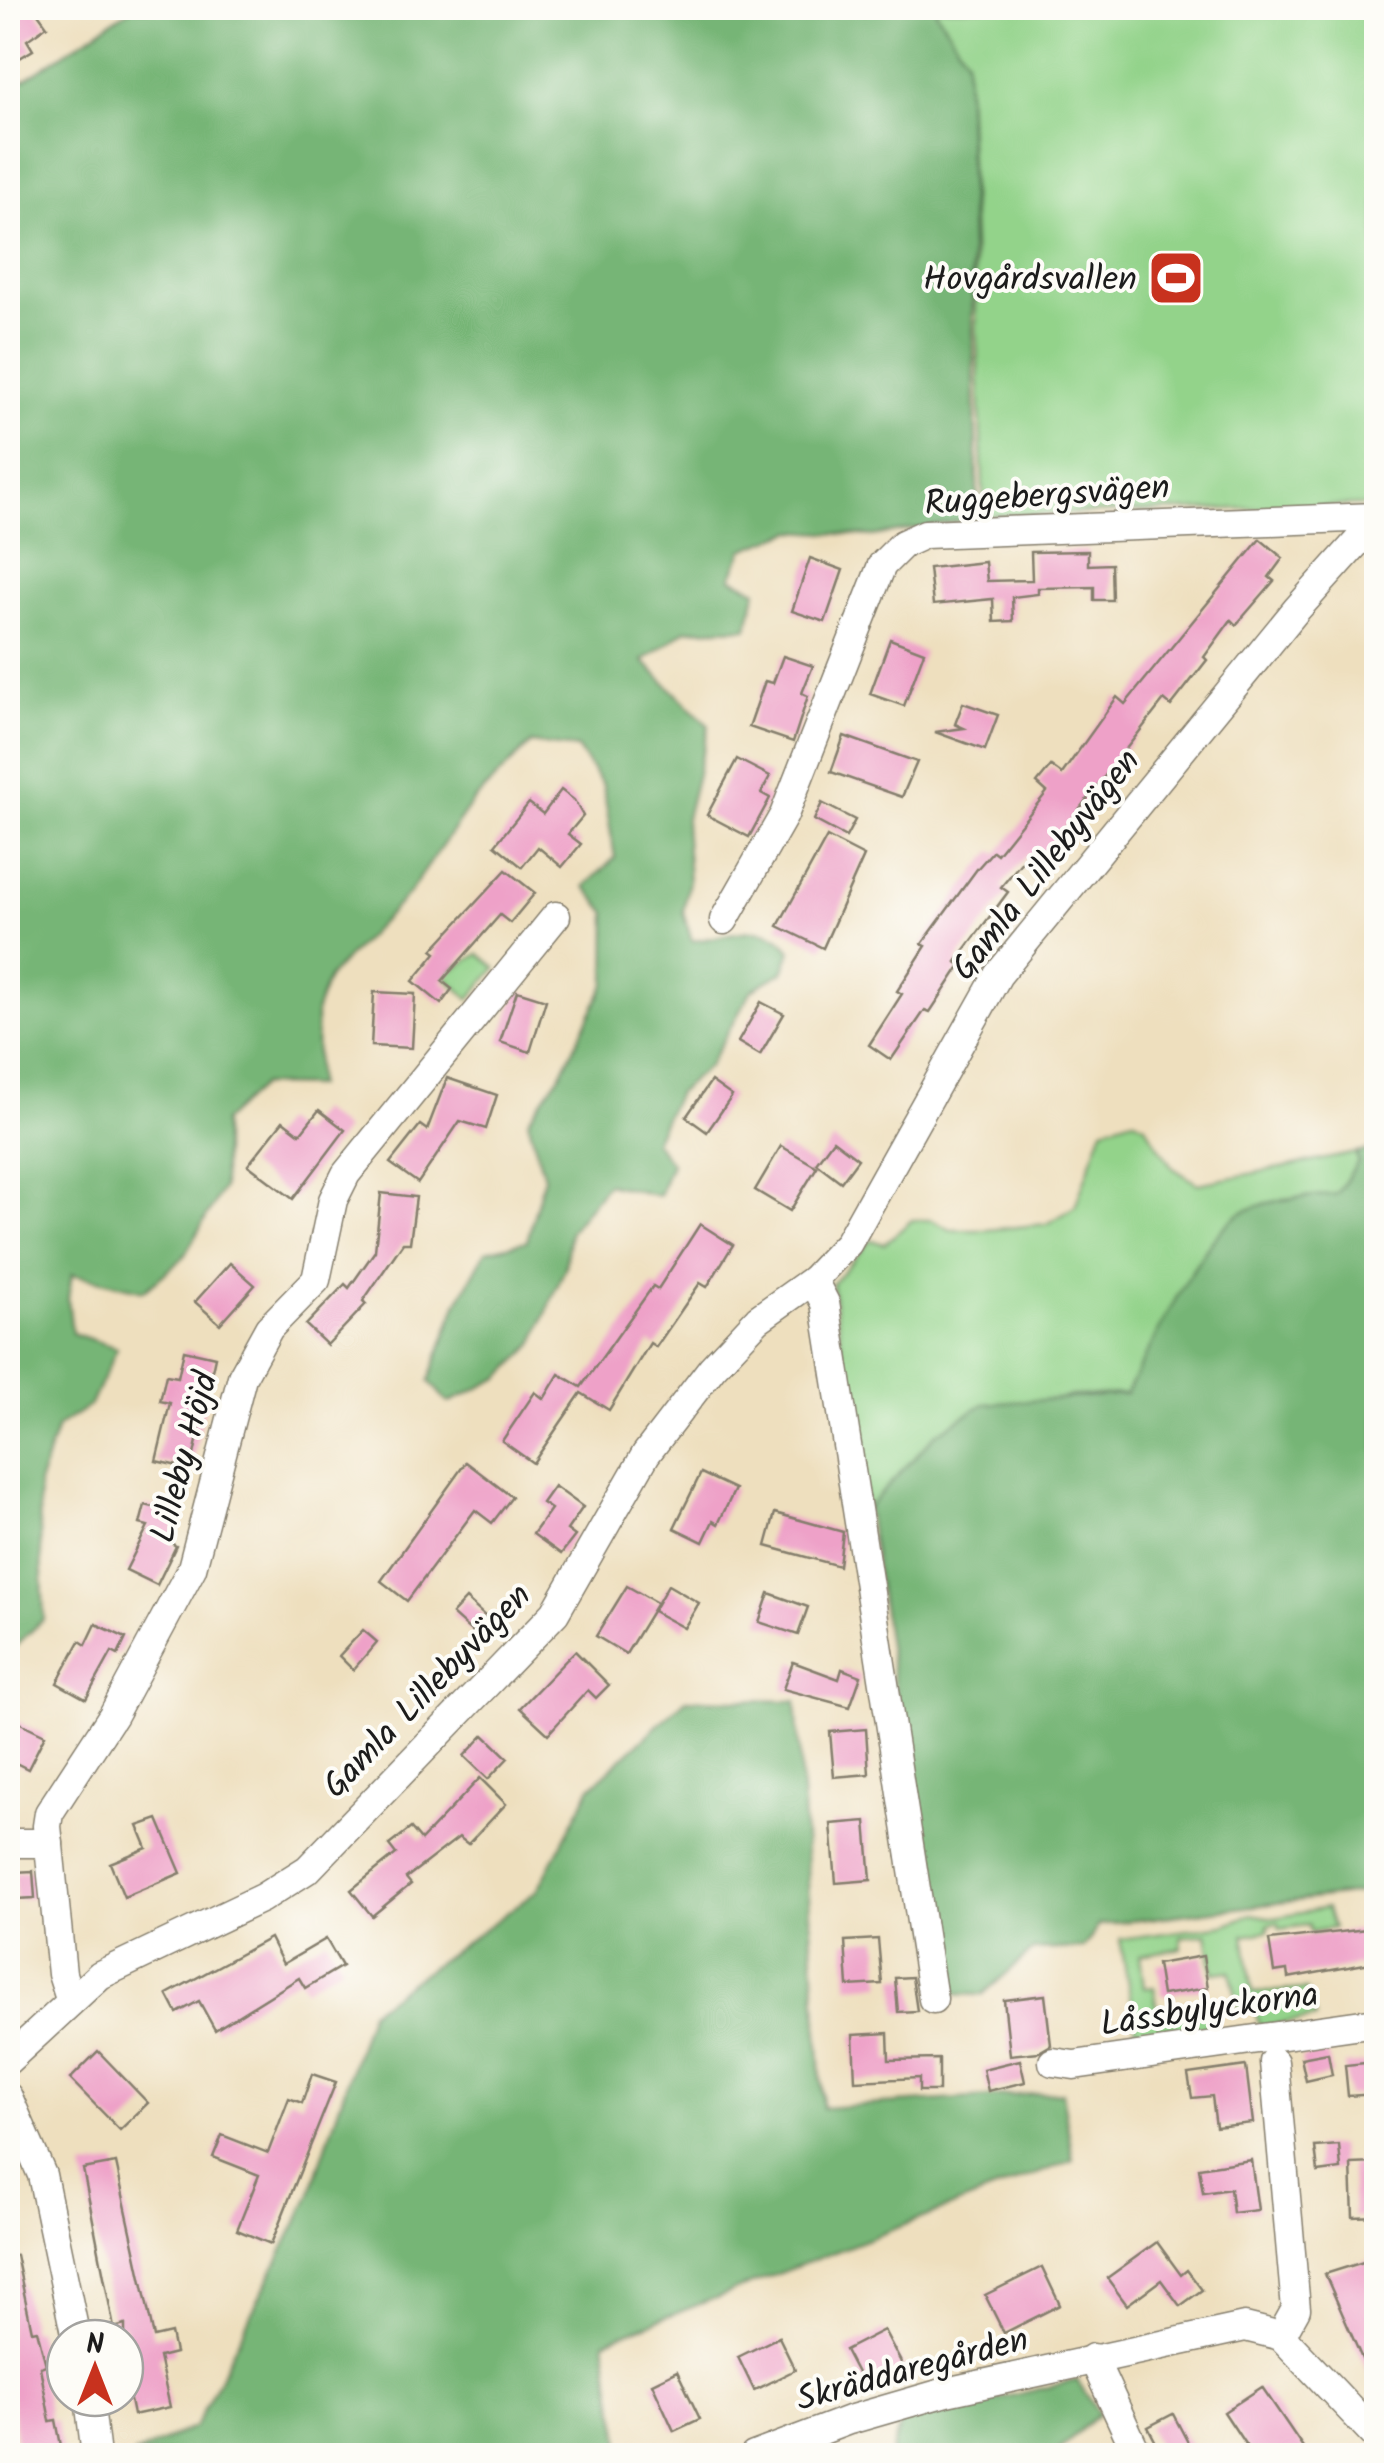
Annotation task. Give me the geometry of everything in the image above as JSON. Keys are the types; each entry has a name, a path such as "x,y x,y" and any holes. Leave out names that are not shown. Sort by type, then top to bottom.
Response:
{"street":[{"name":"Ruggebergsvägen","path":"724,920 784,815 882,565 903,544 925,534 1376,519"},
{"name":"Gamla Lillebyvägen","path":"8,2060 70,1999 125,1961 262,1898 308,1869 555,1613 669,1420 740,1336 813,1280 864,1219 932,1086 998,976 1297,609 1376,519"},
{"name":"Lilleby Höjd","path":"70,1999 62,1974 46,1826 61,1789 113,1715 192,1568 242,1377 269,1328 316,1280 332,1200 346,1174 556,916"},
{"path":"813,1280 828,1322 933,1999"},
{"path":"8,1844 49,1843"},
{"name":"Låssbylyckorna","path":"1053,2062 1074,2065 1376,2022"},
{"path":"1274,2062 1296,2309 1281,2336 1376,2436"},
{"path":"8,2097 42,2174 72,2318"},
{"name":"Skräddaregården","path":"754,2456 849,2420 934,2395 1093,2358 1245,2327 1281,2336"},
{"path":"1093,2358 1138,2456"},
{"path":"91,2418 96,2456"}],"green space":[{"path":"132,8 934,8 966,58 978,518 873,536 793,531 743,550 731,578 757,590 747,628 686,630 643,661 709,726 685,822 689,881 683,912 692,941 759,931 781,940 791,951 783,972 752,990 708,1067 677,1093 654,1141 671,1163 659,1196 607,1184 570,1231 565,1268 533,1345 500,1378 448,1403 429,1381 457,1304 486,1251 527,1241 544,1177 528,1120 562,1072 606,983 607,913 585,886 615,858 603,786 577,748 531,743 473,801 410,892 328,978 316,1010 317,1086 262,1085 223,1121 223,1188 183,1258 144,1291 72,1274 68,1299 72,1333 117,1348 91,1405 57,1427 38,1484 44,1619 8,1653 8,91"},
{"name":"Hovgårdsvallen","path":"934,8 1376,8 1376,499 1369,505 984,516 966,58"},
{"path":"479,954 496,968 469,999 443,975"},
{"path":"1133,1119 1145,1125 1172,1167 1198,1184 1356,1153 1358,1162 1337,1194 1282,1199 1197,1262 1126,1394 1071,1396 936,1434 867,1509 832,1284 871,1240 884,1244 912,1220 932,1220 951,1230 1047,1224 1075,1207 1103,1128"},
{"path":"1376,1149 1376,1891 1099,1925 1084,1948 1033,1950 982,1995 942,1994 867,1509 936,1434 984,1404 1126,1394 1195,1266 1229,1222 1267,1203 1337,1194 1358,1162 1356,1153"},
{"path":"686,1699 796,1701 823,2108 1062,2092 1073,2160 604,2341 623,2455 133,2455 195,2427 310,2196 370,2011 537,1891 591,1787"},
{"path":"1327,1908 1333,1928 1310,1932 1309,1925 1279,1929 1278,1923 1268,1925 1268,1931 1244,1935 1253,1993 1306,1989 1316,2018 1260,2027 1255,2011 1239,2009 1230,1971 1213,1973 1207,1934 1181,1937 1182,1948 1140,1955 1144,1988 1154,1987 1157,2011 1204,2000 1211,2038 1139,2047 1120,1939 1224,1925 1252,1914 1274,1918"},
{"path":"1077,2380 1099,2414 1052,2455 891,2455 901,2422"}],"building":[{"path":"8,8 34,8 47,26 27,40 33,50 8,65"},
{"path":"1260,539 1283,558 1269,577 1274,581 1236,625 1231,620 1204,657 1207,660 1171,706 1164,700 1038,862 1028,854 1001,887 1008,892 956,962 961,965 930,1012 925,1010 891,1060 869,1045 902,994 897,991 926,946 922,944 977,869 993,851 997,854 1047,792 1037,783 1051,766 1062,774 1117,697 1125,704"},
{"path":"1088,551 1088,565 1111,564 1112,600 1094,600 1094,587 1038,588 1038,594 1012,597 1013,621 994,622 993,599 933,605 929,568 985,562 987,581 1032,580 1031,552"},
{"path":"810,558 843,570 825,622 792,611"},
{"path":"890,639 924,652 904,706 870,694"},
{"path":"783,656 813,666 802,693 808,696 793,742 749,727 765,681 773,683"},
{"path":"963,703 998,715 985,750 935,732 964,728 955,724"},
{"path":"844,736 917,762 902,797 831,772"},
{"path":"737,759 770,776 761,793 770,798 749,837 707,815"},
{"path":"561,790 574,800 583,816 568,834 581,844 562,867 538,847 522,867 495,845 529,803 543,814"},
{"path":"822,803 855,820 846,837 814,820"},
{"path":"827,837 864,856 823,948 778,926"},
{"path":"506,870 535,893 510,923 500,915 442,981 452,989 441,1004 413,981 436,953 432,950"},
{"path":"517,991 546,1000 530,1052 500,1042"},
{"path":"374,992 415,994 412,1048 371,1046"},
{"path":"761,1002 784,1014 760,1055 738,1042"},
{"path":"447,1078 497,1095 486,1129 460,1121 418,1183 390,1163 420,1125 427,1130"},
{"path":"711,1081 732,1096 707,1132 686,1117"},
{"path":"319,1110 345,1130 293,1199 248,1165 283,1121 300,1134"},
{"path":"833,1140 858,1159 841,1182 816,1163"},
{"path":"781,1146 817,1167 790,1211 755,1190"},
{"path":"381,1193 416,1197 410,1243 403,1243 363,1301 366,1304 327,1345 306,1325 345,1284 349,1288 375,1251"},
{"path":"700,1224 733,1245 707,1287 700,1283 656,1347 650,1343 609,1410 581,1393 533,1463 502,1441 535,1392 544,1399 559,1374 581,1387 653,1286 658,1289"},
{"path":"230,1263 255,1285 220,1324 195,1302"},
{"path":"184,1350 215,1357 191,1469 156,1461 170,1403 160,1401 166,1375 178,1377"},
{"path":"466,1462 512,1497 492,1523 475,1510 407,1601 381,1581"},
{"path":"701,1473 735,1489 718,1524 713,1521 703,1542 674,1528"},
{"path":"554,1486 583,1507 567,1530 575,1536 561,1554 533,1534 551,1509 542,1503"},
{"path":"145,1505 178,1513 171,1543 176,1546 157,1585 126,1570 148,1526 140,1524"},
{"path":"775,1513 843,1532 839,1566 766,1546"},
{"path":"668,1585 699,1603 684,1628 653,1611"},
{"path":"627,1586 657,1603 626,1654 596,1636"},
{"path":"769,1593 808,1607 798,1635 759,1622"},
{"path":"466,1599 486,1617 472,1632 452,1614"},
{"path":"96,1624 126,1638 118,1655 112,1652 86,1699 57,1683 80,1641 86,1645"},
{"path":"363,1630 377,1642 353,1670 339,1656"},
{"path":"575,1651 609,1685 596,1698 588,1690 548,1734 520,1708"},
{"path":"793,1662 839,1679 842,1669 861,1676 850,1707 783,1689"},
{"path":"8,1717 45,1735 28,1769 8,1759"},
{"path":"866,1729 869,1774 834,1777 830,1732"},
{"path":"484,1735 508,1758 488,1779 464,1756"},
{"path":"480,1778 506,1804 468,1844 459,1837 406,1878 411,1884 372,1916 351,1890 396,1854 389,1845 411,1828 421,1840"},
{"path":"158,1819 181,1873 124,1897 110,1863 147,1848 138,1826"},
{"path":"866,1821 871,1880 836,1883 831,1824"},
{"path":"33,1871 35,1898 16,1899 14,1872"},
{"path":"1376,1928 1376,1962 1288,1978 1287,1970 1274,1972 1269,1940"},
{"path":"270,1938 283,1964 326,1939 342,1966 305,1988 299,1978 215,2030 199,2001 177,2013 167,1994"},
{"path":"878,1939 882,1984 848,1986 845,1941"},
{"path":"1203,1956 1208,1988 1162,1995 1157,1964"},
{"path":"912,1977 917,2011 898,2012 895,1978"},
{"path":"1045,1995 1051,2045 1039,2052 1010,2055 1004,2000"},
{"path":"888,2033 889,2060 939,2059 939,2091 919,2091 919,2078 855,2081 853,2035"},
{"path":"98,2051 148,2103 120,2130 70,2079"},
{"path":"1328,2053 1332,2075 1306,2081 1301,2058"},
{"path":"1020,2060 1025,2082 988,2091 983,2069"},
{"path":"1376,2062 1376,2094 1348,2096 1345,2065"},
{"path":"1246,2066 1253,2123 1216,2127 1212,2096 1192,2098 1188,2074"},
{"path":"312,2074 336,2082 271,2244 237,2230 259,2175 213,2157 222,2135 268,2153 289,2098 302,2103"},
{"path":"1339,2145 1341,2169 1318,2172 1315,2147"},
{"path":"1251,2160 1258,2210 1233,2213 1230,2189 1203,2193 1199,2168"},
{"path":"116,2163 154,2337 171,2333 175,2353 159,2357 170,2407 145,2412 145,2318 112,2318 83,2169"},
{"path":"1376,2163 1376,2216 1353,2217 1351,2164"},
{"path":"1157,2242 1181,2275 1187,2270 1202,2290 1180,2306 1161,2280 1127,2305 1107,2278"},
{"path":"16,2255 32,2331 37,2330 45,2361 40,2367 45,2418 56,2420 63,2456 18,2456 8,2374 8,2256"},
{"path":"1376,2258 1376,2391 1325,2274"},
{"path":"1042,2267 1060,2305 1004,2333 985,2295"},
{"path":"884,2330 904,2368 865,2388 845,2350"},
{"path":"779,2337 795,2370 754,2390 738,2357"},
{"path":"677,2371 700,2419 674,2431 652,2383"},
{"path":"1262,2387 1309,2456 1253,2456 1224,2412"},
{"path":"1173,2414 1195,2456 1163,2456 1148,2427"}],"place":[{"name":"Hovgårdsvallen","path":"1176,278"}]}
